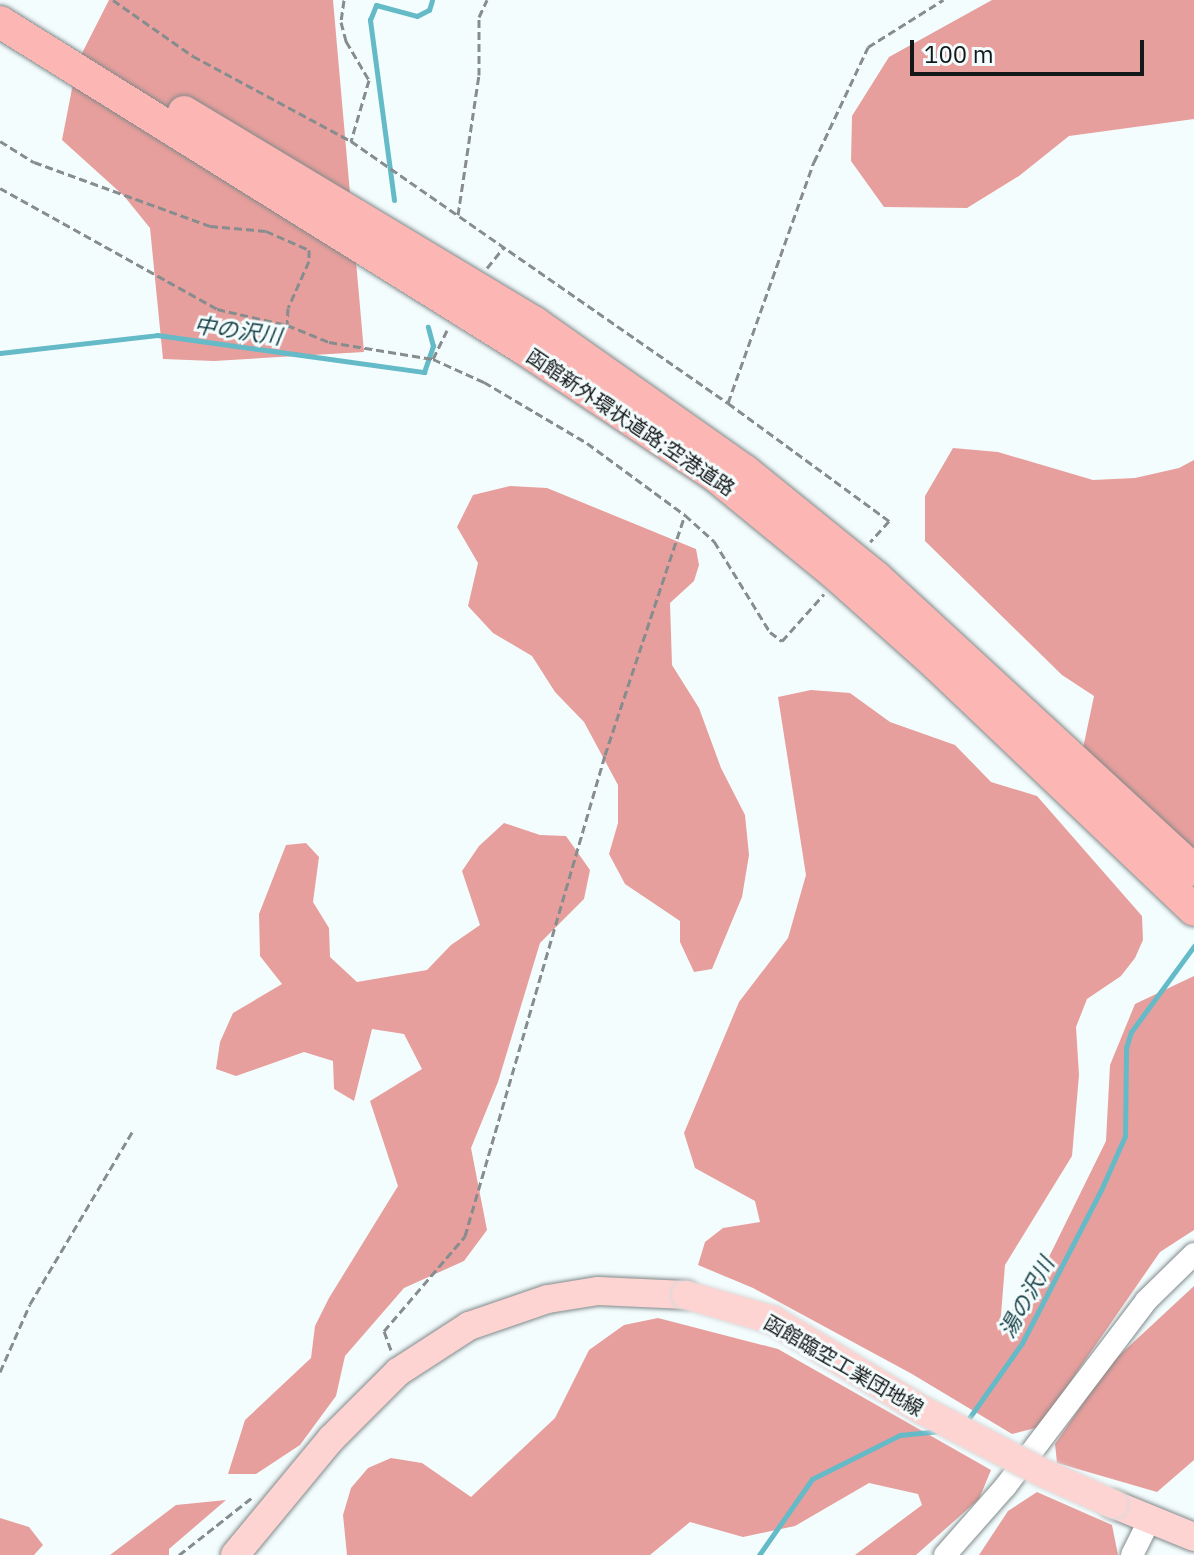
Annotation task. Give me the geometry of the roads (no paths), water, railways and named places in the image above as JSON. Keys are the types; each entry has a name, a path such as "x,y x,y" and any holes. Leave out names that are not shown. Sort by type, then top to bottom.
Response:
{"highway":[{"name":"函館新外環状道路;空港道路","path":"0,1 548,331 745,471 876,577 1059,764 1194,910"},
{"name":"函館新外環状道路;空港道路","path":"0,22 523,348 717,477 1059,764 1194,870"}],"main road":[{"name":"函館臨空工業団地線","path":"235,1555 331,1439 398,1372 469,1326 535,1303 598,1291 686,1295 773,1320 924,1411 1041,1472 1194,1537"}],"street":[{"path":"945,1555 1005,1487 1146,1301 1194,1254"},
{"path":"1132,1555 1150,1519"}],"waterway":[{"name":"中の沢川","path":"394,200 370,20 376,5 417,16 429,10 432,0"},
{"name":"中の沢川","path":"0,353 157,335 424,372 433,346 428,327"},
{"name":"湯の沢川","path":"967,1421 1022,1343 1101,1190 1125,1136 1126,1048 1131,1032 1194,946"},
{"name":"湯の沢川","path":"759,1555 812,1479 900,1435 940,1431"}]}
